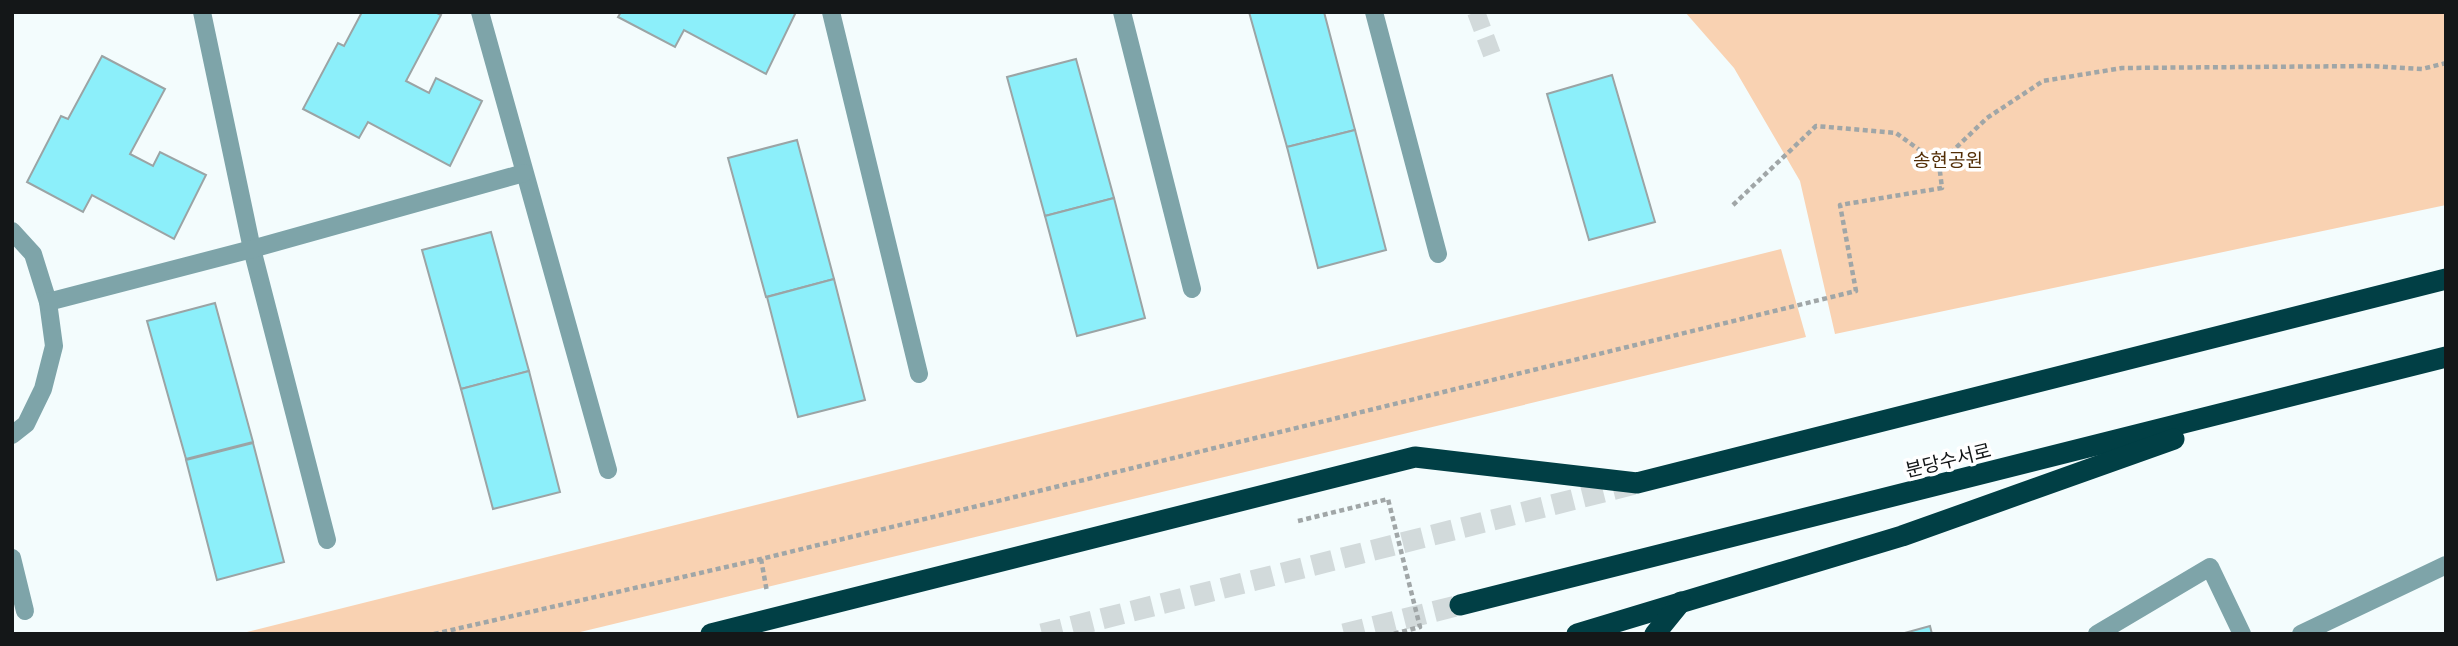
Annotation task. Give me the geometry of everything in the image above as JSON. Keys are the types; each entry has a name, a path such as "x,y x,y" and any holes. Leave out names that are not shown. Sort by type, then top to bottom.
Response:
{"highway":[{"path":"711,634 1415,457 1637,483 2446,279"},
{"name":"분당수서로","path":"1460,605 2446,357"},
{"path":"1577,634 1902,536 2286,399"},
{"path":"1655,634 1682,602"}],"lane":[{"path":"202,12 253,249 327,540"},
{"path":"480,12 608,470"},
{"path":"831,12 919,374"},
{"path":"1122,12 1192,289"},
{"path":"1374,12 1438,254"},
{"path":"48,302 253,249 524,173"},
{"path":"12,231 33,254 48,302 54,346 43,389 26,424 12,435"},
{"path":"12,558 25,611"},
{"path":"2301,634 2446,565"},
{"path":"2097,634 2210,567 2242,634"}],"path":[{"path":"1939,164 1987,118 2043,81 2122,68 2372,66 2422,69 2446,63"},
{"path":"435,634 761,559 1856,291 1840,205 1942,188 1939,164 1896,133 1816,126 1733,205"},
{"path":"1293,522 1388,499 1422,634"},
{"path":"1393,634 1420,627"}],"green space":[{"name":"송현공원","path":"1685,12 2446,12 2446,205 1835,334 1800,181 1734,68"},
{"path":"1781,249 1806,337 572,634 239,634"}],"building":[{"path":"362,12 435,12 441,15 406,81 429,93 436,78 482,101 450,166 368,122 359,138 303,109 338,43 344,46"},
{"path":"621,12 796,12 766,74 684,30 675,47 618,17"},
{"path":"1249,12 1324,12 1355,130 1287,147"},
{"path":"102,56 165,89 130,154 153,166 160,152 206,175 174,239 92,195 83,212 27,182 61,116 68,119"},
{"path":"1076,59 1114,198 1045,216 1007,77"},
{"path":"1612,75 1655,222 1589,240 1547,94"},
{"path":"1355,130 1386,250 1318,268 1287,147"},
{"path":"797,140 834,279 766,297 728,158"},
{"path":"1114,198 1145,318 1077,336 1045,216"},
{"path":"491,232 529,371 461,389 422,250"},
{"path":"834,279 865,400 798,417 767,297"},
{"path":"215,303 253,442 186,459 147,321"},
{"path":"529,371 560,492 493,509 461,389"},
{"path":"253,443 284,562 217,580 186,460"},
{"path":"1930,626 1932,634 1901,634"}],"tunnel":[{"path":"1476,12 1494,60"},
{"path":"1042,634 1635,484"},
{"path":"1344,634 1460,605"}]}
